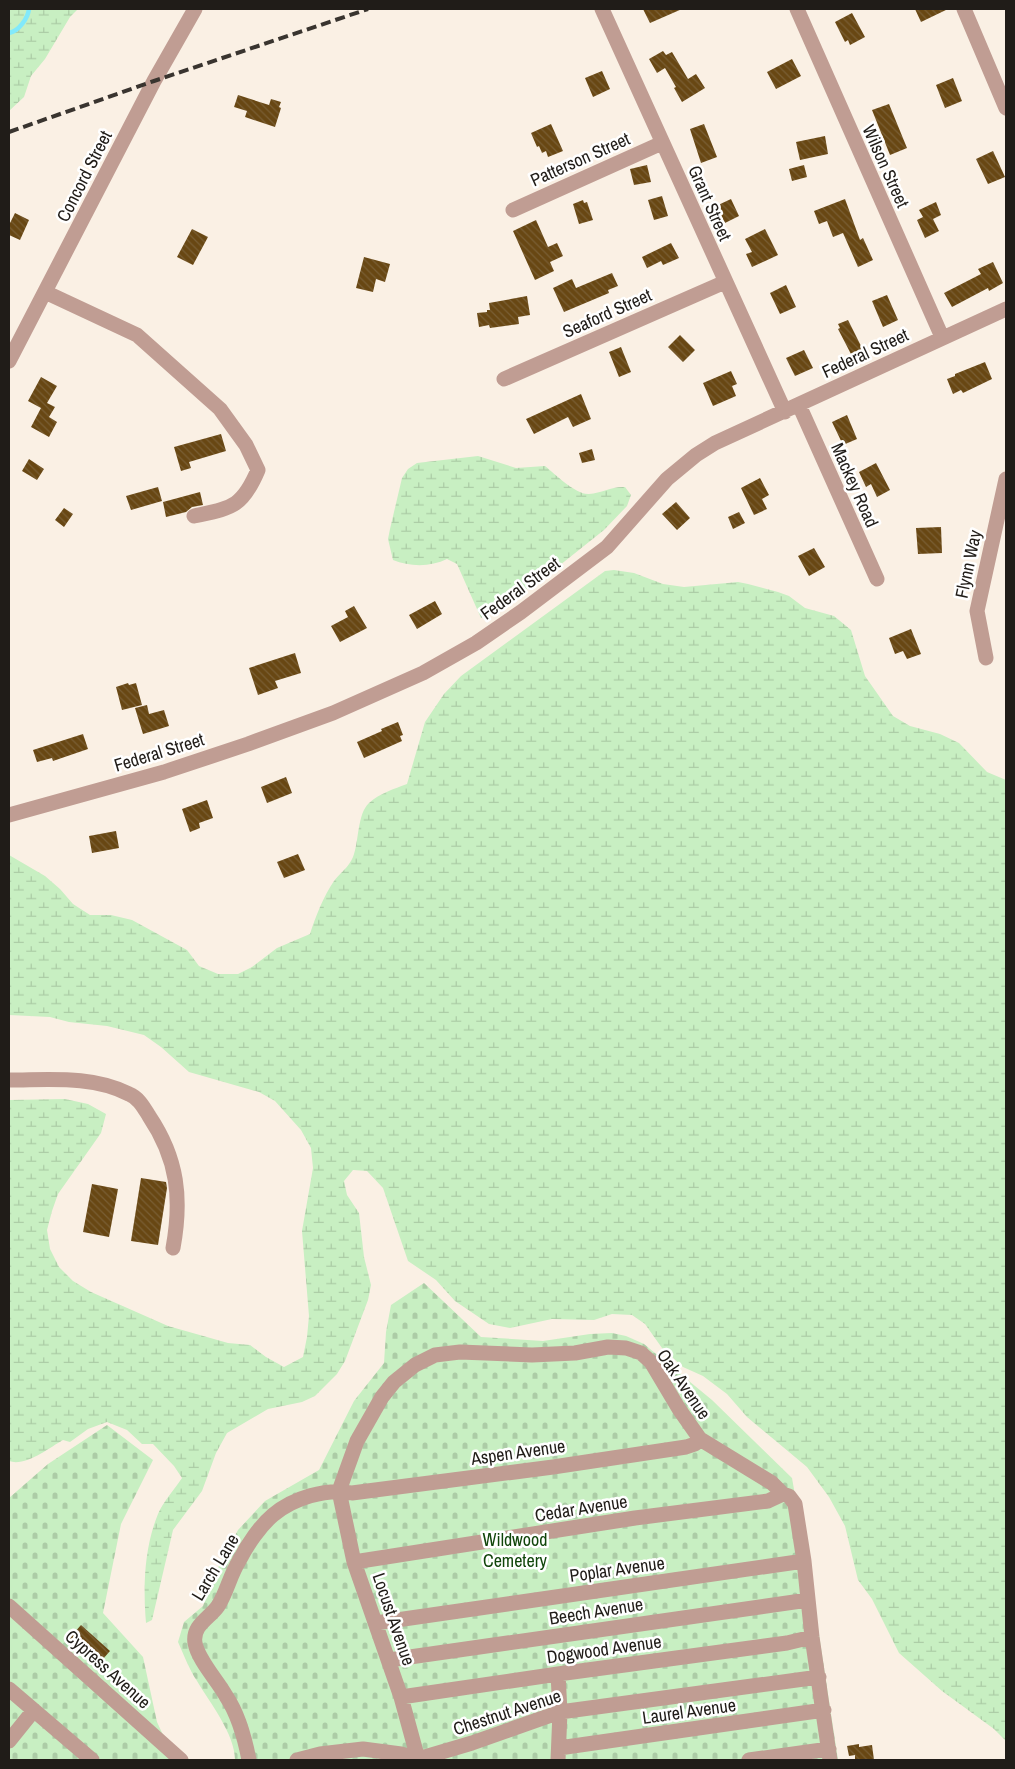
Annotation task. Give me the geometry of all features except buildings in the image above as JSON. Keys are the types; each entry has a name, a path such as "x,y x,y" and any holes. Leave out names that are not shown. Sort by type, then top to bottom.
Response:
{"street":[{"name":"Concord Street","path":"9,361 154,81 195,9"},
{"name":"Grant Street","path":"602,9 785,412"},
{"name":"Wilson Street","path":"797,9 942,337"},
{"path":"964,9 1006,108"},
{"name":"Patterson Street","path":"512,210 662,143"},
{"name":"Seaford Street","path":"504,379 725,282"},
{"path":"45,292 136,335 220,409 246,445 258,470 250,488 240,501 226,509 194,516"},
{"name":"Federal Street","path":"9,815 164,772 248,744 333,713 423,673 476,643 521,612 608,546 667,479 696,455 715,443 1006,309"},
{"name":"Mackey Road","path":"799,405 877,580"},
{"name":"Flynn Way","path":"986,658 977,611 1006,480"},
{"path":"9,1080 89,1082 110,1086 128,1093 139,1100 163,1141 177,1182 177,1226 173,1248"},
{"name":"Oak Avenue","path":"340,1491 357,1441 382,1396 394,1382 414,1365 435,1355 460,1352 532,1355 575,1353 608,1347 626,1348 641,1354 651,1362 679,1410 700,1439 765,1478 783,1494 789,1496 795,1504 829,1754"},
{"name":"Aspen Avenue","path":"340,1491 352,1493 553,1467 686,1447 695,1444 700,1439"},
{"name":"Locust Avenue","path":"340,1491 354,1562 389,1660 418,1759"},
{"name":"Larch Lane","path":"249,1760 237,1719 228,1697 201,1657 195,1643 199,1624 217,1608 238,1561 272,1515 291,1503 313,1496 340,1491"},
{"name":"Cedar Avenue","path":"354,1562 635,1518 768,1500 783,1494"},
{"name":"Poplar Avenue","path":"376,1622 804,1561"},
{"name":"Beech Avenue","path":"389,1660 808,1600"},
{"name":"Cypress Avenue","path":"12,1615 181,1760"},
{"name":"Dogwood Avenue","path":"401,1697 787,1643 812,1636"},
{"path":"558,1674 560,1712 559,1754"},
{"name":"Chestnut Avenue","path":"297,1760 320,1754 363,1749 401,1754 418,1759 472,1744 560,1712 819,1677"},
{"path":"9,1689 92,1760"},
{"path":"9,1741 34,1710"},
{"name":"Laurel Avenue","path":"559,1754 824,1710"},
{"path":"749,1760 829,1754"}],"green space":[{"path":"9,9 78,9 70,17 45,59 31,76 24,97 9,111"},
{"path":"478,456 516,468 545,466 566,483 584,493 589,494 625,487 631,495 627,506 604,530 545,577 481,618 457,564 447,559 434,564 420,565 406,564 393,560 388,539 402,478 408,469 417,463"},
{"path":"614,570 634,573 663,584 684,587 738,582 748,584 789,596 805,608 834,616 851,630 865,676 893,716 910,726 940,734 959,743 987,772 1006,780 1006,1741 994,1729 942,1691 899,1653 872,1599 858,1580 845,1526 829,1497 807,1467 747,1417 727,1394 703,1376 683,1367 662,1348 645,1324 632,1315 612,1314 594,1320 552,1319 510,1328 489,1324 455,1301 436,1280 408,1261 383,1188 367,1171 353,1170 344,1181 347,1195 359,1213 364,1257 371,1285 368,1300 345,1361 337,1374 315,1396 302,1402 268,1409 227,1433 216,1453 202,1491 173,1530 152,1620 146,1623 145,1582 147,1554 158,1514 182,1478 174,1466 153,1444 142,1444 127,1430 107,1422 88,1429 70,1442 63,1440 29,1459 15,1462 9,1461 9,1100 65,1099 88,1104 106,1114 101,1133 58,1194 47,1230 50,1249 59,1267 73,1281 91,1292 168,1326 228,1343 250,1345 284,1367 303,1357 307,1337 309,1316 302,1231 313,1168 311,1148 301,1130 275,1101 259,1092 189,1072 161,1047 144,1035 107,1026 69,1022 50,1017 9,1015 9,855 45,876 73,904 90,915 111,915 132,920 187,950 199,966 218,974 238,974 252,967 277,948 310,934 327,893 353,857 360,821 365,808 378,797 407,784 425,722 444,694 461,676 605,571"},
{"name":"Wildwood Cemetery","path":"424,1283 481,1337 543,1341 590,1334 612,1333 626,1336 644,1344 712,1400 792,1478 815,1608 838,1760 235,1760 234,1750 226,1729 191,1672 178,1642 184,1622 203,1606 220,1563 238,1530 265,1501 319,1470 354,1401 384,1363 386,1332 391,1305"},
{"path":"107,1425 153,1460 121,1524 103,1613 143,1657 157,1722 164,1737 190,1760 9,1760 9,1498 48,1464"}],"waterway":[{"path":"9,33 16,30 22,24 29,9"}],"railway":[{"path":"9,132 368,9"}]}
